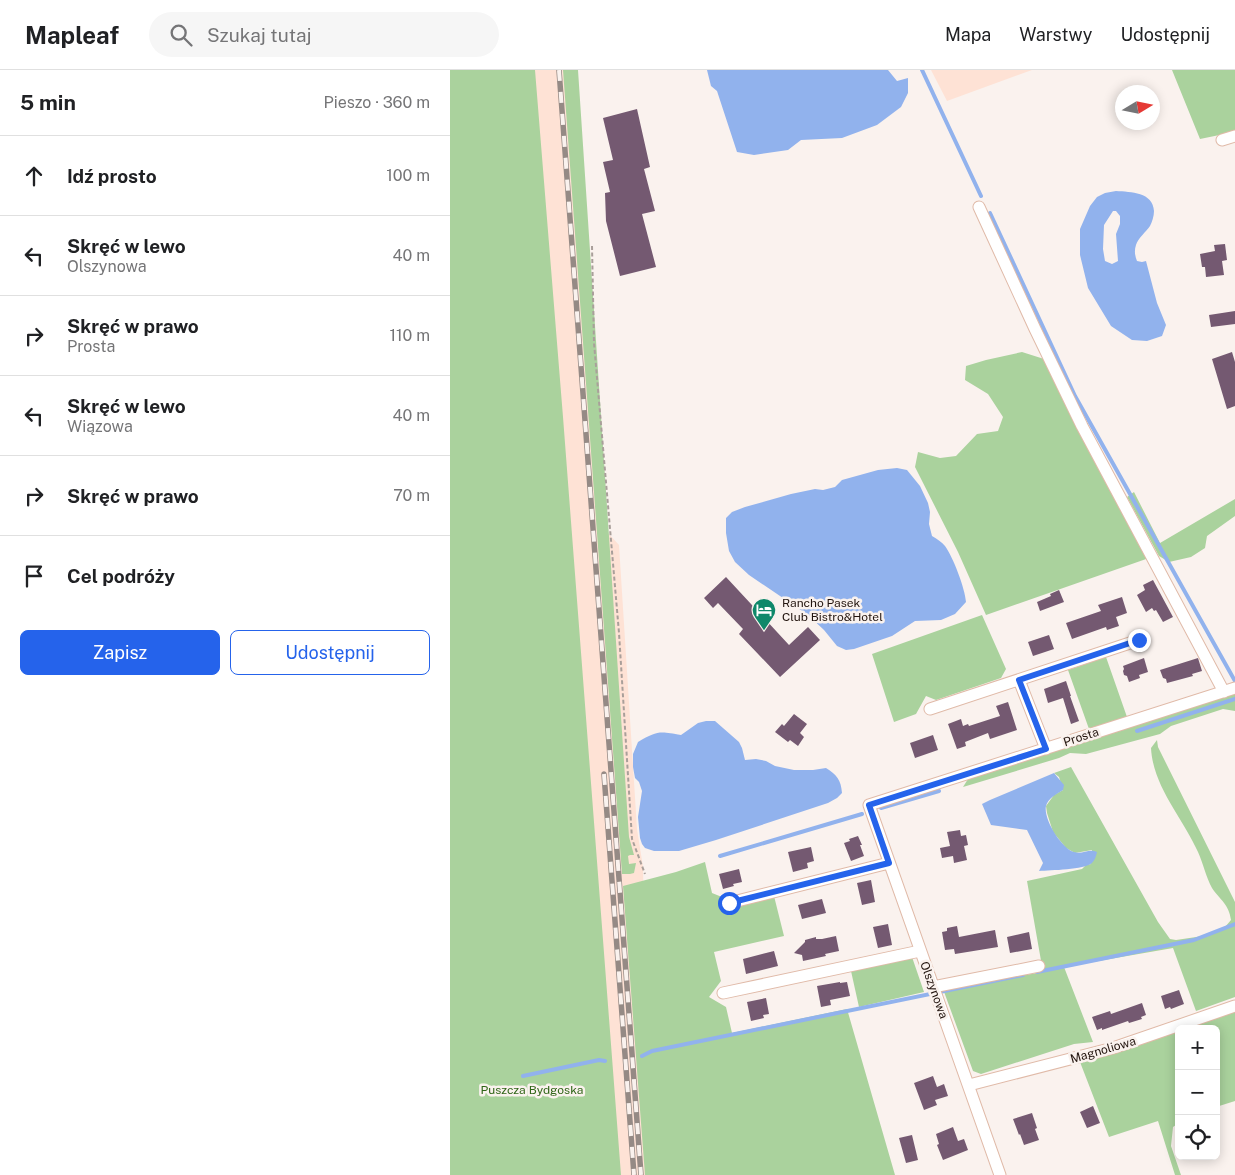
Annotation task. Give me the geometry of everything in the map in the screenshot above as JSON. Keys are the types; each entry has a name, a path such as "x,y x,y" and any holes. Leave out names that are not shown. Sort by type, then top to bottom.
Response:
{"street":[{"path":"1222,140 1235,136"},
{"path":"979,207 1082,426 1230,690"},
{"path":"930,708 1139,640"},
{"path":"1019,680 1046,749"},
{"name":"Prosta","path":"869,805 1230,690"},
{"name":"Olszynowa","path":"869,805 1000,1175"},
{"path":"729,903 889,863"},
{"path":"723,993 920,951"},
{"path":"934,991 1039,966"},
{"name":"Magnoliowa","path":"969,1085 1114,1048 1235,1006"}],"path":[{"path":"592,246 594,343 619,633 632,839 645,874"}],"shaded area":[{"path":"533,70 577,70 608,533 619,545 637,829 643,867 646,1054 656,1175 617,1175"},
{"path":"931,70 1032,70 947,101"}],"green space":[{"name":"Puszcza Bydgoska","path":"450,70 535,70 621,1175 450,1175"},
{"path":"563,70 578,70 629,837 634,855 628,856 629,864 636,863 634,873 630,874 622,874"},
{"path":"1172,70 1235,70 1235,138 1234,132 1200,139"},
{"path":"1022,352 1044,359 1149,558 986,615 958,552 915,467 918,452 940,458 956,456 977,434 998,431 1003,417 988,394 965,380 966,366"},
{"path":"1134,492 1160,543 1235,499 1235,516 1207,536 1205,548 1191,557 1169,562 1159,556 1127,497"},
{"path":"982,615 1006,669 1001,678 936,700 926,696 916,714 894,722 872,654"},
{"path":"1106,657 1127,717 1089,729 1068,670"},
{"path":"1235,693 1235,711 1223,709 1171,726 1160,734 1086,754 1070,753 963,787 968,779"},
{"path":"1157,740 1158,747 1235,902 1235,997 1196,1011 1173,948 1064,967 1093,1042 1074,1044 981,1074 973,1071 943,989 1043,972 1027,881 1082,869 1086,865 1091,864 1092,850 1075,853 1066,848 1053,832 1046,806 1054,795 1063,790 1059,777 1054,773 1071,767 1158,922 1170,939 1176,940 1203,936 1225,927 1231,920 1226,906 1212,888 1192,839 1157,776 1151,748"},
{"path":"705,862 712,893 727,899 774,896 784,936 714,952 721,981 709,997 726,1007 732,1033 847,1009 895,1175 645,1175 623,886"},
{"path":"912,957 924,992 859,1007 851,971"},
{"path":"1235,1011 1235,1101 1220,1106 1220,1025 1196,1025"},
{"path":"1175,1032 1175,1126 1173,1127 1171,1146 1181,1175 1175,1175 1158,1121 1109,1137 1080,1062 1124,1050"}],"water":[{"path":"707,70 888,70 897,81 908,78 908,93 901,107 877,125 842,138 801,140 788,150 754,155 737,152 717,91 711,86"},
{"path":"1116,191 1140,194 1150,200 1153,205 1154,215 1152,221 1137,242 1135,253 1137,261 1146,261 1157,303 1166,325 1162,336 1147,341 1132,340 1111,326 1088,288 1080,255 1080,229 1090,206 1097,197","holes":["1113,211 1116,211 1120,216 1120,224 1116,234 1118,261 1112,264 1105,261 1103,249 1104,225"]},
{"path":"897,468 907,470 920,486 928,503 930,512 929,524 932,536 944,545 952,557 966,602 955,614 941,620 915,621 892,636 846,650 837,646 808,615 749,575 735,562 729,551 726,518 732,512 745,507 791,494 835,487 842,480 878,470"},
{"path":"715,721 739,742 745,760 756,759 766,761 775,766 794,770 826,768 838,778 842,793 828,803 679,851 654,851 645,848 640,838 638,817 642,791 639,782 635,778 633,767 633,754 638,742 658,733 681,735 698,723"},
{"path":"1054,773 1064,785 1063,790 1051,798 1046,806 1047,818 1054,833 1069,850 1077,853 1097,852 1094,861 1088,865 1039,871 1043,863 1027,830 991,825 982,804"}],"building":[{"path":"637,109 650,167 644,169 655,211 642,214 656,267 620,276 606,221 605,193 610,192 603,162 613,160 603,118"},
{"path":"1225,244 1227,260 1222,261 1224,275 1206,277 1205,267 1202,267 1200,254 1215,251 1214,245"},
{"path":"1235,311 1235,324 1211,327 1209,315"},
{"path":"1232,352 1235,362 1235,406 1227,409 1212,359"},
{"path":"726,577 789,645 808,627 820,640 780,677 739,634 743,629 718,603 713,608 704,598"},
{"path":"1153,580 1173,617 1163,622 1156,610 1154,611 1152,608 1146,612 1137,595 1145,590 1143,585"},
{"path":"1059,590 1064,602 1040,611 1037,602"},
{"path":"1122,597 1127,613 1116,617 1119,626 1107,630 1106,627 1072,639 1066,623 1101,611 1098,605"},
{"path":"1049,635 1054,649 1033,656 1028,642"},
{"path":"1144,658 1148,672 1139,675 1140,678 1129,682 1127,676 1124,675 1123,666"},
{"path":"1198,658 1202,671 1192,674 1193,676 1167,683 1166,679 1163,678 1160,670"},
{"path":"1066,681 1079,721 1071,724 1063,698 1048,703 1044,689"},
{"path":"1008,702 1017,730 990,739 988,733 965,742 966,746 957,749 948,724 961,719 963,726 968,724 969,726 1000,716 996,706"},
{"path":"794,714 807,724 800,733 804,737 798,746 790,740 788,742 775,732 782,724 784,726"},
{"path":"933,735 938,750 915,758 910,743"},
{"path":"960,830 961,836 966,835 968,845 964,846 967,860 954,863 953,856 942,858 940,848 950,846 947,832"},
{"path":"858,836 864,856 851,861 844,843"},
{"path":"811,847 814,861 807,863 808,868 793,872 788,852"},
{"path":"739,869 742,882 723,889 719,874"},
{"path":"871,880 875,902 862,905 857,883"},
{"path":"822,899 826,913 802,919 798,905"},
{"path":"888,924 892,945 878,948 873,927"},
{"path":"957,926 959,937 995,930 998,947 955,954 954,949 945,950 942,932 947,931 947,928"},
{"path":"1029,932 1032,949 1010,953 1007,937"},
{"path":"836,936 839,951 803,961 802,955 794,953 805,940 816,937 816,939 822,939"},
{"path":"774,951 778,966 746,974 743,959"},
{"path":"847,982 850,996 830,1000 831,1005 821,1007 817,986"},
{"path":"1179,990 1184,1004 1171,1009 1170,1007 1165,1009 1161,996"},
{"path":"766,998 769,1014 763,1015 764,1018 751,1021 747,1002"},
{"path":"1142,1003 1146,1015 1141,1017 1142,1019 1097,1030 1092,1017 1110,1011 1111,1014"},
{"path":"933,1076 937,1087 944,1084 948,1096 935,1100 937,1105 924,1110 914,1083"},
{"path":"1093,1106 1100,1123 1087,1128 1080,1112"},
{"path":"1032,1113 1039,1140 1024,1145 1013,1119"},
{"path":"953,1127 958,1141 964,1139 968,1150 943,1160 937,1145 939,1144 936,1134"},
{"path":"912,1135 918,1160 906,1163 899,1138"}],"waterway":[{"path":"922,70 981,196"},
{"path":"990,213 1075,396 1235,681"},
{"path":"1137,731 1235,699"},
{"path":"881,808 939,791"},
{"path":"720,856 862,814"},
{"path":"1037,972 1194,940 1235,924"},
{"path":"642,1056 652,1051 1023,975"},
{"path":"523,1076 599,1060 605,1061"}],"railway":[{"path":"559,70 641,1175"},
{"path":"604,774 634,1175"}],"place":[{"name":"Rancho Pasek Club Bistro&Hotel","path":"764,631"}],"route":[{"path":"729,903 889,863 869,805 1046,749 1019,680 1139,640"}]}
